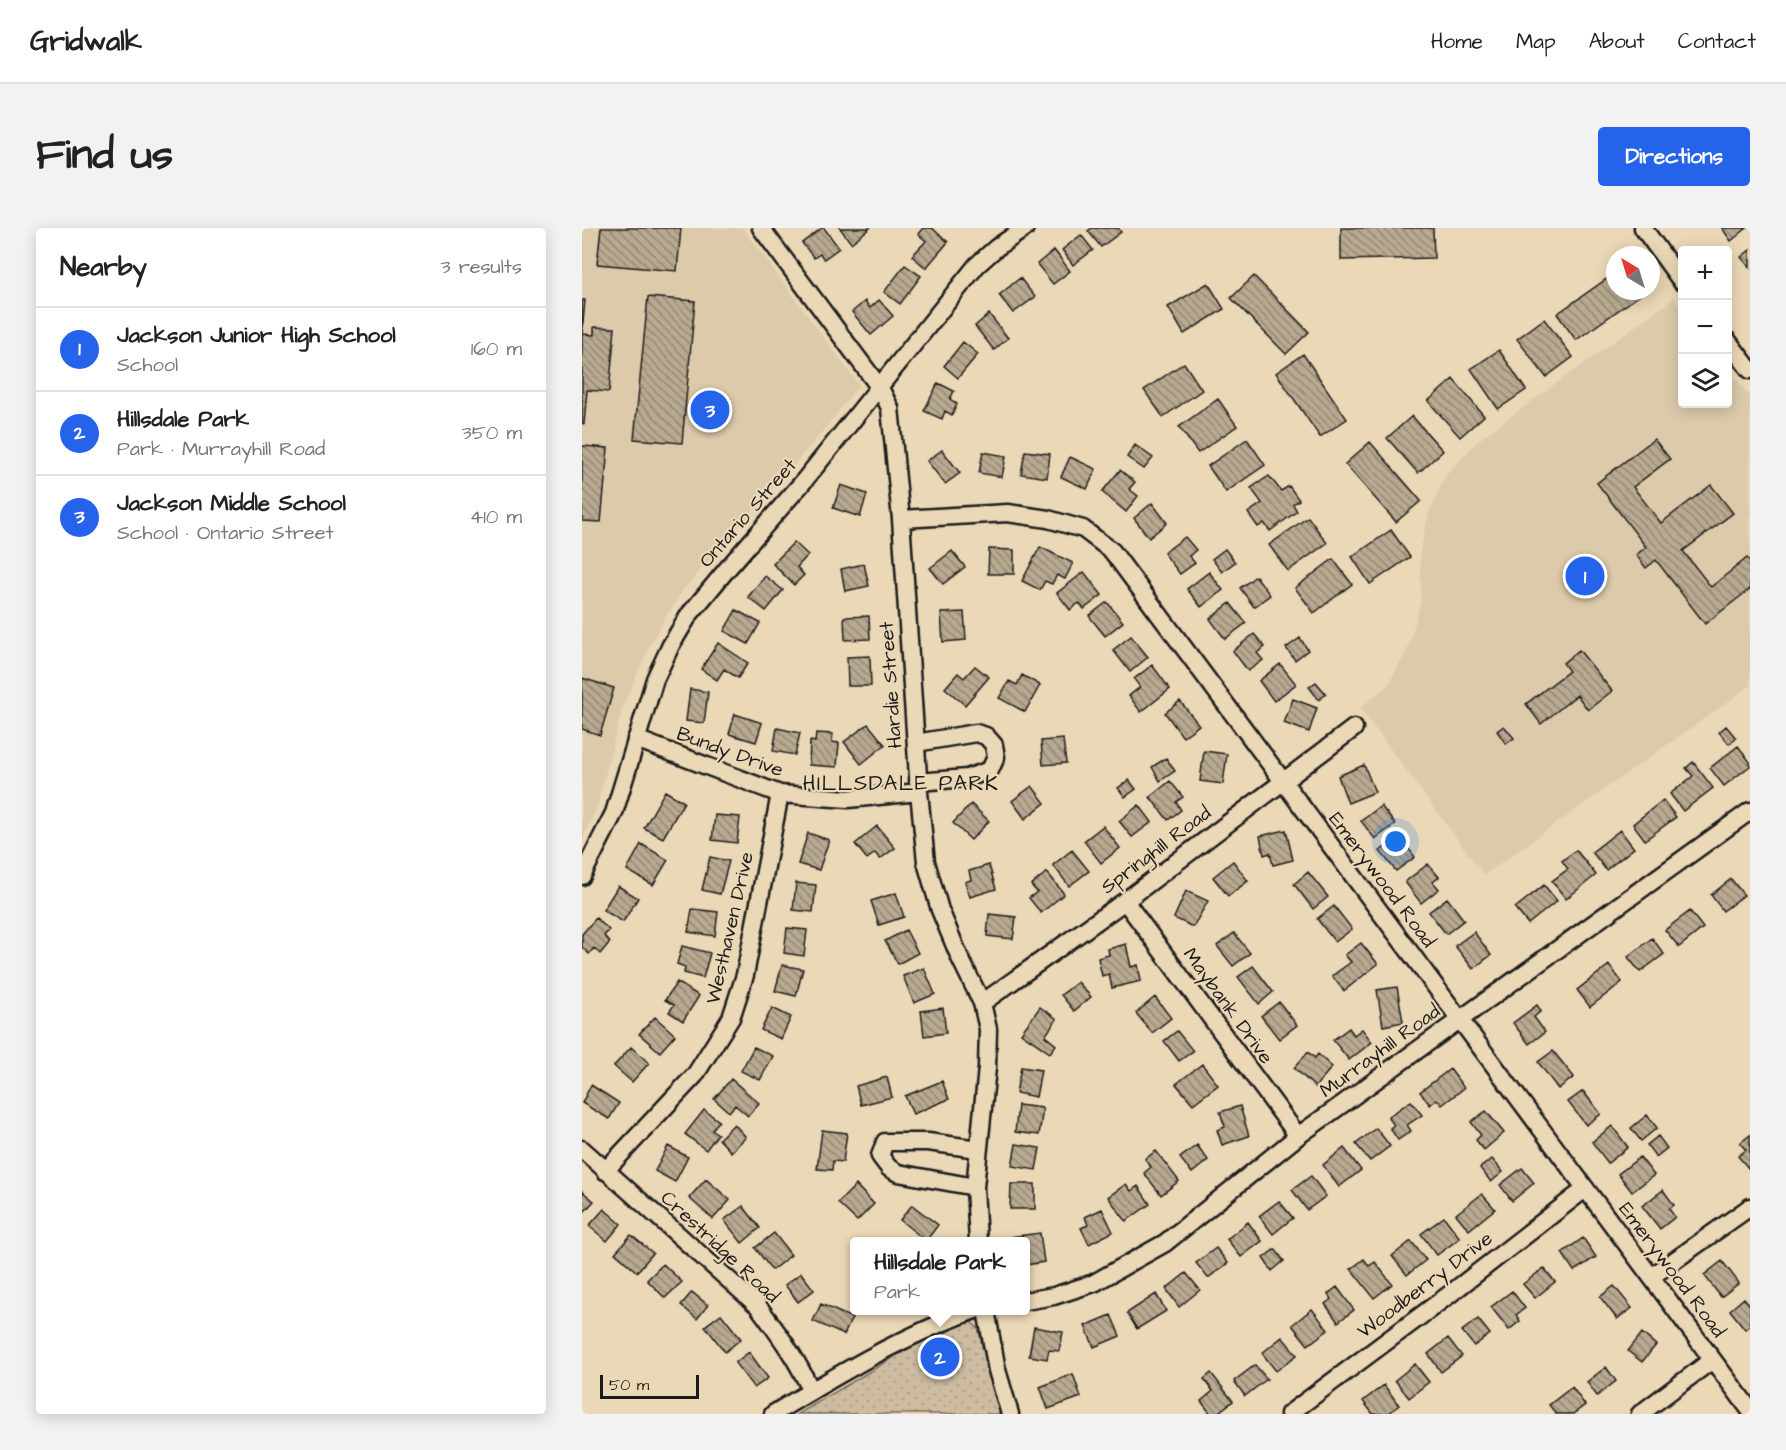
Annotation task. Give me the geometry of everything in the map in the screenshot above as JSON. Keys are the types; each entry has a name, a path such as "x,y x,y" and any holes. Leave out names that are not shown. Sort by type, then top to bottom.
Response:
{"street":[{"name":"Hardie Street","path":"761,228 880,388 890,408 901,519 918,787 926,862 939,910 982,1003 988,1029 987,1068 975,1187 978,1237"},
{"name":"Ontario Street","path":"582,876 614,813 655,679 671,645 689,615 880,388 977,265 996,248 1025,228"},
{"path":"1642,228 1678,275"},
{"path":"1732,345 1750,370"},
{"name":"Emerywood Road","path":"901,519 1008,513 1048,519 1083,529 1112,551 1750,1410"},
{"name":"Springhill Road","path":"982,1003 1125,901 1282,780 1354,728"},
{"name":"Bundy Drive","path":"636,739 780,794 848,799 967,778 990,770 996,757 994,745 986,736 976,733 916,743"},
{"name":"Westhaven Drive","path":"605,1171 695,1075 731,1018 745,975 780,794"},
{"name":"Murrayhill Road","path":"1030,1300 1054,1296 1094,1283 1165,1243 1298,1136 1750,811"},
{"name":"Maybank Drive","path":"1125,901 1298,1136"},
{"path":"975,1187 898,1173 889,1168 880,1156 885,1142 928,1142 978,1149"},
{"name":"Crestridge Road","path":"582,1149 758,1306 786,1345 812,1391"},
{"name":"Woodberry Drive","path":"1289,1414 1450,1294 1585,1189"},
{"path":"1651,1277 1750,1207"},
{"path":"773,1414 944,1321 963,1315"},
{"path":"987,1315 996,1370 1010,1414"},
{"path":"1640,1414 1712,1360"}],"shaded area":[{"path":"582,228 743,228 859,385 819,436 683,590 663,621 623,706 597,806 582,841"},
{"path":"1674,298 1678,304 1678,408 1732,408 1732,373 1750,397 1750,686 1484,875 1360,708 1388,685 1408,649 1421,600 1420,552 1429,512 1446,475 1480,439"},
{"path":"971,1322 978,1328 990,1377 1003,1414 798,1414 928,1337"}],"building":[{"path":"601,228 681,228 677,271 597,264"},
{"path":"822,228 839,248 824,259 820,254 814,258 802,243"},
{"path":"840,228 870,228 851,243"},
{"path":"923,228 932,228 948,242 926,268 912,256 926,241 918,234"},
{"path":"1092,228 1118,228 1121,232 1101,247 1088,231"},
{"path":"1341,228 1433,228 1434,258 1341,260"},
{"path":"1722,228 1747,228 1731,241"},
{"path":"1081,235 1093,250 1073,265 1062,250"},
{"path":"1054,250 1070,271 1053,284 1037,264"},
{"path":"1750,250 1750,268 1741,257"},
{"path":"905,265 921,276 900,304 884,292"},
{"path":"1254,276 1309,332 1286,354 1231,298"},
{"path":"1020,278 1035,297 1013,313 999,295"},
{"path":"1606,279 1606,300 1633,300 1576,340 1557,314"},
{"path":"1208,283 1224,309 1184,334 1168,307"},
{"path":"648,297 695,301 682,443 634,439"},
{"path":"582,300 585,300 582,334"},
{"path":"879,300 893,316 871,335 852,312 865,301 870,308"},
{"path":"989,314 1008,338 994,350 975,326"},
{"path":"1544,319 1573,357 1546,377 1517,339"},
{"path":"594,327 615,328 609,392 587,390 584,424 582,423 582,334 594,335"},
{"path":"963,342 978,354 958,378 944,366"},
{"path":"1499,350 1526,390 1498,409 1471,369"},
{"path":"1303,354 1347,419 1320,437 1276,373"},
{"path":"1184,363 1202,390 1163,417 1144,390"},
{"path":"1453,379 1484,416 1460,437 1428,401"},
{"path":"938,383 954,391 950,399 957,404 952,415 945,411 942,419 924,411"},
{"path":"1218,399 1237,426 1198,453 1179,427"},
{"path":"1412,416 1443,451 1418,473 1387,438"},
{"path":"1247,439 1265,465 1226,492 1208,466"},
{"path":"1654,439 1670,459 1633,487 1661,523 1711,485 1733,513 1683,551 1711,587 1747,558 1750,561 1750,589 1705,624 1656,560 1646,568 1636,555 1646,547 1597,483"},
{"path":"1370,442 1421,501 1396,522 1345,464"},
{"path":"1135,445 1153,458 1144,469 1127,457"},
{"path":"582,446 608,448 601,522 582,521"},
{"path":"942,450 960,473 945,484 927,461"},
{"path":"1025,451 1050,454 1047,478 1021,474"},
{"path":"983,452 1006,456 1002,477 979,473"},
{"path":"1070,457 1096,469 1087,489 1061,477"},
{"path":"1120,470 1135,482 1129,489 1138,496 1126,512 1102,492"},
{"path":"1269,476 1281,491 1289,486 1299,500 1293,504 1297,511 1270,531 1264,523 1258,527 1248,513 1262,503 1251,488"},
{"path":"841,485 867,494 860,517 833,508"},
{"path":"1152,503 1167,523 1149,538 1134,518"},
{"path":"1308,517 1327,543 1288,571 1269,545"},
{"path":"1391,530 1410,557 1370,584 1352,557"},
{"path":"1185,537 1196,550 1189,556 1195,563 1180,574 1164,553"},
{"path":"794,542 808,555 797,567 804,575 794,585 773,564"},
{"path":"1040,547 1073,563 1065,579 1057,575 1052,584 1045,581 1040,590 1022,581"},
{"path":"989,549 1014,550 1014,574 988,574"},
{"path":"1225,549 1235,562 1222,572 1212,559"},
{"path":"952,551 965,567 943,584 930,568"},
{"path":"1333,559 1352,584 1314,613 1295,588"},
{"path":"864,564 869,586 845,591 841,569"},
{"path":"1084,572 1102,595 1084,609 1079,603 1070,610 1057,593"},
{"path":"1209,572 1223,590 1201,607 1187,589"},
{"path":"765,576 783,590 766,611 748,597"},
{"path":"1256,576 1270,595 1254,607 1240,588"},
{"path":"1107,602 1123,622 1105,636 1089,616"},
{"path":"1230,603 1246,623 1225,639 1210,619"},
{"path":"736,610 760,623 748,644 724,631"},
{"path":"964,612 966,640 943,642 941,613"},
{"path":"869,616 870,639 845,640 844,617"},
{"path":"1254,634 1265,647 1257,653 1263,660 1248,671 1233,651"},
{"path":"1131,636 1148,657 1130,672 1113,650"},
{"path":"1300,638 1308,650 1295,660 1286,648"},
{"path":"718,643 748,663 738,678 724,669 717,680 701,669"},
{"path":"1579,650 1612,691 1588,710 1577,695 1541,724 1526,704 1569,671 1563,663"},
{"path":"870,656 871,686 848,686 847,657"},
{"path":"1280,664 1296,684 1274,701 1259,681"},
{"path":"1152,665 1170,689 1141,712 1129,696 1140,687 1134,679"},
{"path":"975,666 989,677 965,705 945,688 958,673 964,678"},
{"path":"1022,675 1040,685 1025,712 999,698 1009,681 1017,685"},
{"path":"582,678 614,688 600,735 582,729"},
{"path":"1316,682 1326,694 1319,700 1309,687"},
{"path":"690,689 708,692 704,723 686,721"},
{"path":"1293,699 1317,708 1309,732 1284,723"},
{"path":"1180,701 1199,725 1183,737 1165,713"},
{"path":"735,714 762,723 756,742 729,734"},
{"path":"868,724 885,745 861,764 844,742"},
{"path":"1504,726 1514,738 1506,744 1497,731"},
{"path":"1726,726 1736,738 1729,744 1719,732"},
{"path":"777,728 800,733 795,755 773,751"},
{"path":"816,733 833,734 832,742 839,743 837,767 809,765 810,741 815,742"},
{"path":"1063,739 1066,763 1043,765 1041,741"},
{"path":"1738,746 1750,762 1750,766 1724,786 1710,768"},
{"path":"1204,751 1227,754 1223,784 1200,781"},
{"path":"1166,758 1175,771 1160,781 1152,767"},
{"path":"1693,762 1713,788 1683,811 1670,794 1693,776 1686,768"},
{"path":"1364,765 1375,792 1348,803 1338,776"},
{"path":"1129,780 1136,789 1125,797 1118,788"},
{"path":"1170,781 1183,797 1176,802 1181,810 1168,820 1150,797"},
{"path":"1032,786 1045,803 1025,819 1012,801"},
{"path":"665,791 684,802 663,838 644,828"},
{"path":"1663,800 1676,817 1645,840 1633,824"},
{"path":"971,804 989,821 971,840 953,823"},
{"path":"1139,805 1152,822 1132,837 1119,821"},
{"path":"1381,806 1395,824 1375,839 1361,821"},
{"path":"715,815 740,817 737,843 712,840"},
{"path":"877,826 895,848 880,859 875,853 867,859 855,844"},
{"path":"1103,826 1120,848 1101,863 1084,841"},
{"path":"1286,830 1293,860 1273,865 1270,853 1264,855 1260,836"},
{"path":"1620,830 1634,848 1606,870 1592,852"},
{"path":"808,833 829,840 819,870 798,864"},
{"path":"1399,836 1415,857 1396,871 1380,851"},
{"path":"641,844 668,860 653,885 627,870"},
{"path":"1072,850 1089,871 1069,886 1053,865"},
{"path":"1576,850 1596,875 1566,899 1552,881 1568,869 1562,861"},
{"path":"710,857 729,861 720,894 702,890"},
{"path":"1233,861 1248,881 1228,896 1213,877"},
{"path":"1428,864 1439,877 1433,882 1439,889 1421,903 1405,882"},
{"path":"989,865 996,889 970,897 965,882 971,880 969,871"},
{"path":"1047,872 1064,894 1041,913 1029,898 1037,892 1031,885"},
{"path":"1308,872 1328,897 1313,909 1294,884"},
{"path":"1731,879 1744,895 1723,911 1711,895"},
{"path":"796,883 816,885 813,912 793,910"},
{"path":"1544,885 1557,901 1528,924 1515,908"},
{"path":"618,886 638,898 623,922 603,910"},
{"path":"1186,891 1208,901 1193,927 1174,918"},
{"path":"896,893 904,917 879,925 871,901"},
{"path":"1447,898 1464,920 1446,934 1429,912"},
{"path":"1334,906 1352,929 1335,942 1317,919"},
{"path":"692,909 718,912 715,936 688,932"},
{"path":"1690,911 1703,928 1679,947 1665,930"},
{"path":"989,914 1016,917 1013,939 987,936"},
{"path":"596,918 609,930 604,936 610,942 600,954 594,948 589,954 582,947 582,934"},
{"path":"787,928 807,930 804,956 784,953"},
{"path":"906,930 918,953 898,964 885,941"},
{"path":"1474,932 1491,955 1473,969 1455,946"},
{"path":"1234,933 1250,953 1233,966 1217,946"},
{"path":"1652,938 1664,954 1640,972 1628,957"},
{"path":"1361,943 1378,964 1344,991 1332,976 1351,962 1345,955"},
{"path":"1126,944 1131,967 1138,965 1141,981 1112,988 1109,974 1102,976 1098,958 1109,955 1108,949"},
{"path":"682,946 710,953 703,978 684,973 685,967 677,964"},
{"path":"782,965 803,969 796,996 775,991"},
{"path":"1609,965 1622,982 1590,1007 1577,990"},
{"path":"1253,966 1273,992 1259,1004 1238,977"},
{"path":"924,968 935,994 914,1003 903,976"},
{"path":"677,982 699,996 683,1021 669,1012 674,1005 665,1000"},
{"path":"1078,982 1091,997 1074,1011 1061,995"},
{"path":"1397,987 1403,1022 1383,1026 1377,990"},
{"path":"1155,997 1171,1018 1152,1033 1136,1013"},
{"path":"1279,1002 1297,1025 1279,1039 1261,1016"},
{"path":"1537,1005 1541,1011 1534,1017 1545,1032 1529,1044 1513,1023"},
{"path":"1040,1007 1057,1019 1045,1036 1056,1045 1050,1053 1021,1033"},
{"path":"772,1008 791,1017 781,1039 761,1030"},
{"path":"943,1008 946,1033 924,1036 921,1011"},
{"path":"655,1017 675,1035 660,1052 639,1034"},
{"path":"1349,1028 1354,1035 1362,1029 1372,1042 1349,1060 1333,1040"},
{"path":"1177,1031 1193,1051 1179,1061 1164,1041"},
{"path":"631,1047 649,1063 632,1082 614,1066"},
{"path":"754,1047 773,1056 760,1080 741,1071"},
{"path":"1553,1051 1574,1077 1558,1089 1538,1062"},
{"path":"1308,1052 1315,1058 1318,1054 1332,1067 1315,1087 1294,1068"},
{"path":"1202,1064 1218,1085 1193,1104 1176,1084"},
{"path":"1021,1067 1041,1070 1036,1097 1016,1093"},
{"path":"1450,1069 1464,1088 1442,1105 1437,1099 1430,1105 1420,1092"},
{"path":"887,1077 892,1097 861,1105 856,1086"},
{"path":"731,1079 759,1103 748,1116 735,1105 729,1112 714,1099"},
{"path":"942,1081 949,1099 913,1114 905,1096"},
{"path":"591,1085 619,1103 609,1119 582,1103"},
{"path":"1583,1091 1601,1114 1586,1125 1568,1102"},
{"path":"1411,1101 1422,1115 1407,1125 1411,1131 1398,1140 1390,1128 1394,1125 1388,1117"},
{"path":"1018,1105 1043,1108 1039,1135 1015,1132"},
{"path":"1240,1106 1249,1136 1222,1145 1217,1130 1225,1127 1220,1112"},
{"path":"704,1110 719,1121 712,1130 718,1134 706,1150 685,1134"},
{"path":"1486,1111 1504,1133 1484,1150 1476,1140 1481,1135 1471,1122"},
{"path":"1647,1115 1657,1128 1641,1141 1631,1128"},
{"path":"734,1124 746,1137 731,1152 719,1139"},
{"path":"1612,1126 1628,1147 1608,1163 1592,1142"},
{"path":"1376,1128 1390,1146 1370,1161 1356,1144"},
{"path":"822,1130 847,1133 843,1162 833,1161 832,1170 817,1169"},
{"path":"1750,1135 1749,1169 1738,1156 1746,1150 1740,1143"},
{"path":"1658,1136 1667,1148 1656,1157 1647,1145"},
{"path":"1016,1144 1040,1148 1036,1170 1012,1166"},
{"path":"1197,1145 1208,1160 1192,1173 1180,1158"},
{"path":"668,1146 688,1157 675,1182 655,1171"},
{"path":"1344,1148 1361,1170 1339,1187 1323,1165"},
{"path":"1156,1151 1179,1181 1161,1195 1144,1173 1151,1167 1145,1159"},
{"path":"1640,1157 1654,1175 1632,1192 1618,1174"},
{"path":"1492,1159 1503,1172 1491,1182 1480,1168"},
{"path":"1522,1168 1534,1183 1512,1201 1500,1185"},
{"path":"1311,1176 1326,1196 1307,1210 1292,1190"},
{"path":"706,1179 730,1200 713,1219 689,1198"},
{"path":"1011,1184 1035,1184 1035,1209 1010,1209"},
{"path":"1126,1184 1131,1191 1138,1186 1150,1204 1126,1221 1108,1197"},
{"path":"856,1185 874,1204 857,1221 838,1203"},
{"path":"1663,1190 1674,1205 1669,1209 1675,1217 1660,1229 1642,1206"},
{"path":"582,1191 594,1201 582,1214"},
{"path":"1482,1194 1495,1209 1469,1230 1456,1214"},
{"path":"1279,1201 1293,1218 1273,1234 1259,1216"},
{"path":"912,1205 938,1225 929,1237 921,1237 900,1220"},
{"path":"743,1206 760,1228 742,1243 724,1220"},
{"path":"604,1209 621,1224 607,1241 589,1226"},
{"path":"1102,1209 1113,1232 1089,1244 1081,1228 1088,1225 1085,1217"},
{"path":"1444,1217 1460,1238 1437,1255 1421,1234"},
{"path":"1248,1222 1262,1241 1241,1257 1227,1239"},
{"path":"774,1233 791,1255 772,1270 755,1248"},
{"path":"1040,1233 1044,1262 1030,1264 1030,1237 1010,1237"},
{"path":"631,1235 653,1253 637,1272 615,1253"},
{"path":"1583,1238 1596,1257 1574,1271 1562,1253"},
{"path":"1411,1241 1426,1260 1407,1275 1392,1256"},
{"path":"1216,1248 1228,1263 1208,1278 1196,1263"},
{"path":"1275,1249 1284,1261 1272,1271 1263,1258"},
{"path":"1364,1259 1369,1266 1375,1262 1392,1284 1374,1298 1351,1269"},
{"path":"1722,1261 1739,1283 1721,1297 1704,1275"},
{"path":"663,1264 682,1282 665,1298 647,1280"},
{"path":"1544,1268 1555,1282 1535,1298 1523,1284"},
{"path":"801,1273 814,1290 798,1302 785,1285"},
{"path":"1186,1273 1200,1290 1179,1307 1166,1289"},
{"path":"1614,1286 1632,1308 1617,1319 1600,1297"},
{"path":"1337,1287 1354,1310 1338,1322 1325,1304 1332,1299 1328,1294"},
{"path":"1512,1291 1525,1308 1516,1315 1520,1321 1509,1330 1491,1307"},
{"path":"692,1292 708,1305 697,1319 681,1305"},
{"path":"1156,1294 1166,1311 1137,1329 1127,1313"},
{"path":"1744,1298 1750,1305 1750,1325 1745,1329 1730,1310"},
{"path":"821,1304 852,1318 844,1335 813,1321"},
{"path":"1312,1309 1328,1330 1308,1345 1292,1325"},
{"path":"721,1314 741,1339 725,1352 705,1326"},
{"path":"1111,1315 1120,1336 1094,1347 1085,1326"},
{"path":"1478,1319 1490,1334 1474,1346 1462,1331"},
{"path":"1034,1327 1063,1332 1059,1351 1049,1350 1047,1359 1029,1356"},
{"path":"1642,1333 1656,1345 1642,1362 1628,1351"},
{"path":"1282,1337 1297,1355 1276,1371 1262,1353"},
{"path":"1448,1338 1462,1356 1441,1372 1428,1354"},
{"path":"749,1352 768,1378 754,1388 735,1363"},
{"path":"1415,1364 1429,1382 1409,1398 1395,1380"},
{"path":"1255,1365 1267,1379 1245,1396 1234,1381"},
{"path":"1606,1367 1616,1381 1597,1396 1587,1382"},
{"path":"1211,1373 1233,1401 1216,1414 1211,1414 1201,1401 1213,1391 1204,1379"},
{"path":"1073,1374 1081,1397 1048,1409 1040,1387"},
{"path":"1384,1385 1399,1405 1388,1414 1373,1414 1363,1401"},
{"path":"1572,1387 1585,1405 1573,1414 1556,1414 1549,1405"}],"place":[{"name":"Jackson Middle School","path":"710,410"},
{"name":"Jackson Junior High School","path":"1585,576"},
{"name":"Hillsdale Park","path":"940,1357"}],"district":[{"name":"HILLSDALE PARK","path":"901,783"}]}
